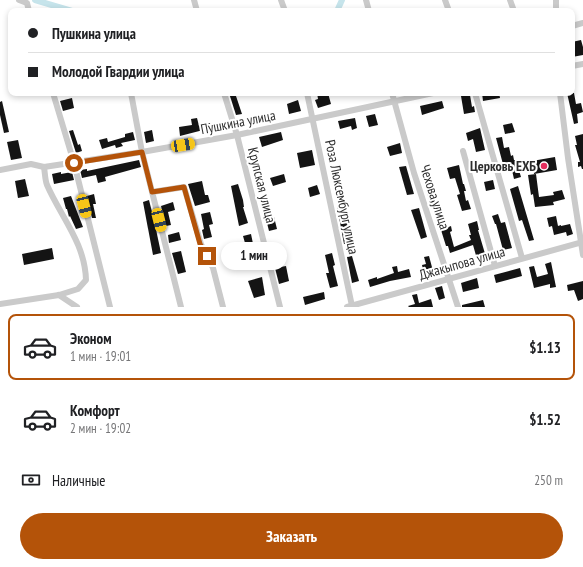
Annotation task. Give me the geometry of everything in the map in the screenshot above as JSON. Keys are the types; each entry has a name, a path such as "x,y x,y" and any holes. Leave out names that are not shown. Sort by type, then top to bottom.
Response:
{"street":[{"path":"19,0 27,3 28,8"},
{"path":"54,96 74,163 110,307"},
{"path":"132,96 142,152 181,307"},
{"name":"Крупская улица","path":"225,96 237,135 280,307"},
{"name":"Роза Люксембург улица","path":"308,96 350,306"},
{"name":"Чехова улица","path":"393,96 414,173 458,307"},
{"name":"Пушкина улица","path":"0,170 31,164 44,167 142,152 237,135 419,96"},
{"path":"477,96 522,258"},
{"path":"560,96 583,255"},
{"path":"463,151 495,266"},
{"path":"0,304 59,295 78,289 86,280 86,269 83,256 75,237 47,184 44,167"},
{"path":"152,192 184,187 200,244 213,268 223,307"},
{"name":"Джакыпова улица","path":"350,306 582,242"},
{"path":"59,295 78,307"}],"building":[{"path":"581,40 583,55 575,56 575,41"},
{"path":"230,96 236,96 242,114 236,115"},
{"path":"318,96 329,96 331,104 318,108 315,100 318,99"},
{"path":"461,96 470,96 472,107 474,106 475,112 464,114"},
{"path":"482,96 500,96 500,98 483,101"},
{"path":"568,96 575,96 576,104 581,103 583,112 577,114 578,123 574,124"},
{"path":"72,98 74,108 63,111 60,101"},
{"path":"298,100 301,111 289,114 287,104"},
{"path":"2,101 9,132 4,133 0,115 0,102"},
{"path":"442,101 444,108 422,115 420,106"},
{"path":"375,114 378,125 369,127 366,116"},
{"path":"197,118 199,126 210,123 211,128 180,136 179,127 192,125 191,119"},
{"path":"355,118 357,128 352,130 351,126 340,129 338,121"},
{"path":"512,123 515,132 505,134 503,125"},
{"path":"480,128 485,150 476,152 473,139 468,141 466,133"},
{"path":"73,130 78,145 80,144 82,151 76,153 69,131"},
{"path":"152,130 154,141 146,143 144,132"},
{"path":"133,132 135,140 121,143 123,146 116,148 115,145 102,149 99,140 107,138 108,142 125,137 125,134"},
{"path":"281,132 283,140 262,147 259,137"},
{"path":"583,134 582,169 581,166 578,167 578,162 580,162 575,145 577,145 575,136"},
{"path":"502,137 504,148 509,147 511,156 513,155 514,160 516,160 521,177 514,179 511,166 504,168 496,138"},
{"path":"18,140 22,158 11,160 7,142"},
{"path":"400,143 402,153 390,156 387,147"},
{"path":"312,150 315,165 300,168 297,153"},
{"name":"Церковь ЕХБ","path":"555,157 557,170 534,174 532,161"},
{"path":"139,160 141,167 105,177 106,181 98,183 96,175 82,178 80,170 87,169 87,171"},
{"path":"487,162 489,171 480,173 478,165"},
{"path":"459,165 466,191 464,191 466,201 468,200 471,209 462,211 457,195 460,194 455,178 450,179 447,168"},
{"path":"406,166 414,194 407,195 399,167"},
{"path":"61,172 61,174 72,172 74,180 54,184 52,174"},
{"path":"284,174 286,182 273,186 270,178"},
{"path":"536,174 539,197 554,195 553,192 562,190 565,199 553,202 554,205 535,207 533,194 531,195 528,175"},
{"path":"25,179 29,196 18,198 15,181"},
{"path":"432,179 435,202 430,203 424,181"},
{"path":"493,180 495,189 486,191 484,182"},
{"path":"202,181 205,195 208,195 210,202 195,206 188,184"},
{"path":"238,184 248,223 239,226 231,186"},
{"path":"317,185 320,194 310,197 308,188"},
{"path":"518,186 534,240 529,241 522,220 519,221 510,189"},
{"path":"94,194 96,204 93,204 96,218 92,218 87,196"},
{"path":"71,196 83,227 76,229 70,216 69,217 63,198"},
{"path":"149,200 161,253 153,255 143,202"},
{"path":"173,202 175,210 168,212 171,225 166,226 161,206"},
{"path":"344,204 352,243 344,244 337,206"},
{"path":"419,208 427,237 421,239 411,210"},
{"path":"210,212 213,224 209,225 212,237 204,239 201,214"},
{"path":"498,214 501,223 505,222 512,248 503,250 496,224 492,216"},
{"path":"556,216 558,226 570,224 573,234 567,236 566,232 554,235 552,226 549,227 547,218"},
{"path":"274,217 277,229 269,231 266,219"},
{"path":"477,221 478,230 486,257 477,259 473,245 450,253 441,230 451,226 452,231 450,232 454,247 471,240 468,224"},
{"path":"179,232 181,240 169,243 168,235"},
{"path":"251,234 258,268 251,270 244,250 247,250 243,236"},
{"path":"52,248 54,259 24,265 22,254"},
{"path":"181,251 186,272 178,274 172,253"},
{"path":"332,253 335,265 333,266 338,286 330,288 326,273 329,273 325,255"},
{"path":"352,256 359,281 352,283 347,257"},
{"path":"429,256 433,271 424,274 422,265 426,264 424,257"},
{"path":"551,262 556,287 550,288 550,284 534,288 529,267 534,266 537,277 548,274 545,264"},
{"path":"286,266 289,281 279,284 275,268"},
{"path":"397,266 398,272 409,269 411,277 370,287 368,280 377,277 377,279 394,273 392,267"},
{"path":"520,268 522,276 496,283 494,275"},
{"path":"262,277 265,295 254,298 248,281"},
{"path":"477,278 479,288 463,292 461,283"},
{"path":"583,281 583,299 578,301 574,290 568,291 567,285"},
{"path":"442,286 445,298 439,300 435,288"},
{"path":"324,292 325,299 305,305 303,297"},
{"path":"417,294 419,303 431,299 433,307 409,307 408,306 415,304 412,295"},
{"path":"483,300 485,307 462,307 462,305"}],"waterway":[{"path":"35,0 62,8"},
{"path":"338,8 342,0"}],"place":[{"name":"Церковь ЕХБ","path":"544,166"}],"route":[{"path":"74,163 142,152 152,192 184,187 200,244 207,256"}]}
